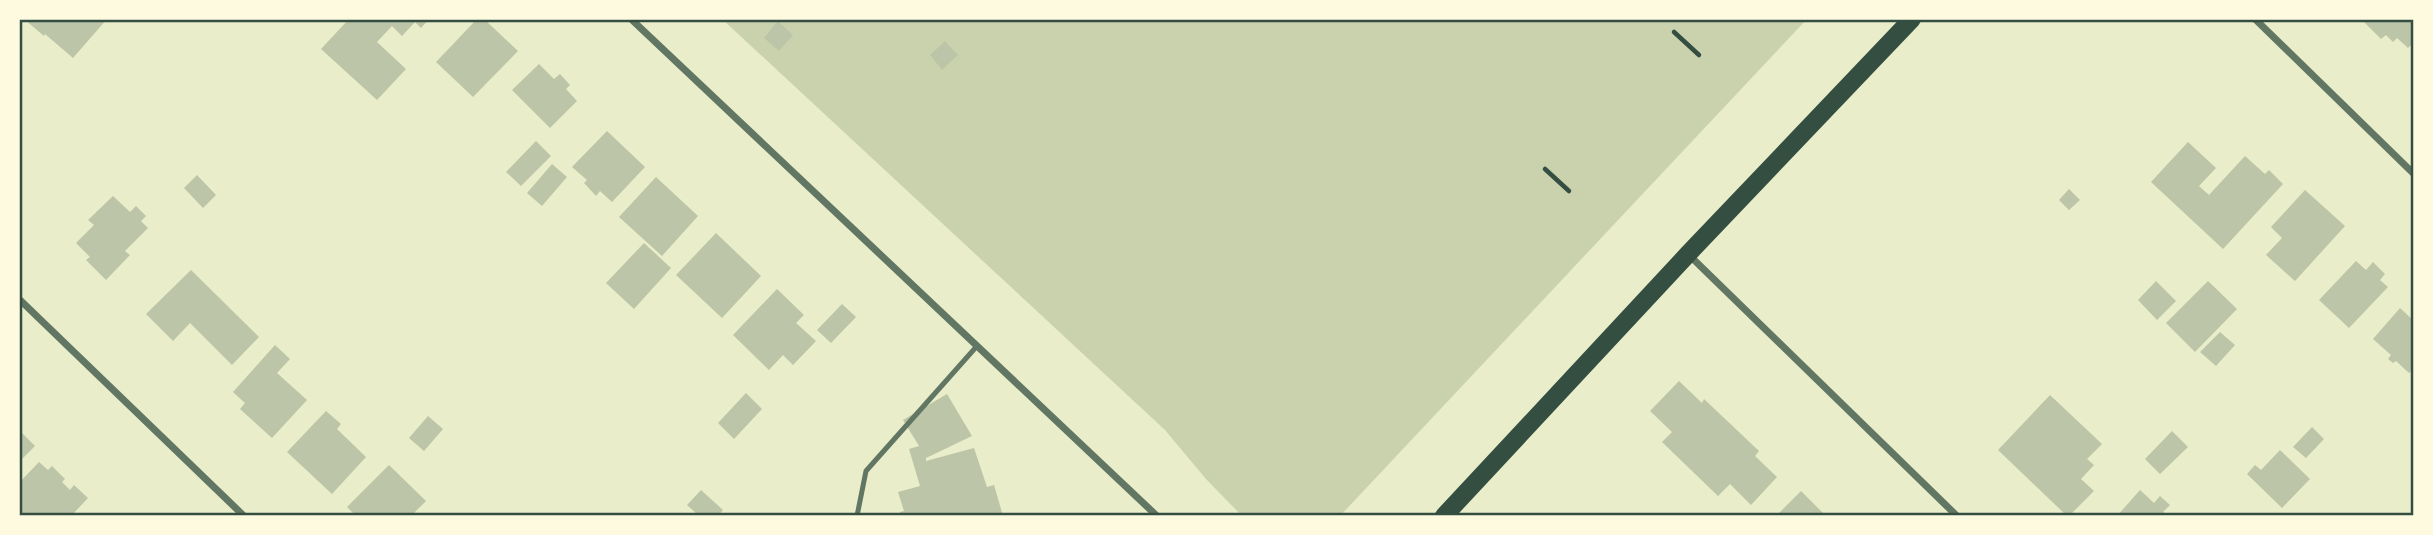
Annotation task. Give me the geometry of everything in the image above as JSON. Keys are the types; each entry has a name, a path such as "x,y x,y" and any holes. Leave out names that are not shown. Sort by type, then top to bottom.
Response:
{"main road":[{"path":"1444,516 1912,19"}],"street":[{"path":"631,19 1157,516"},
{"path":"2255,19 2414,174"},
{"path":"1688,254 1957,516"},
{"path":"19,299 244,516"}],"lane":[{"path":"856,516 866,471 977,346"}],"path":[{"path":"1674,32 1699,55"},
{"path":"1545,169 1569,191"}],"green space":[{"path":"722,19 1807,19 1340,516 1242,516 1206,479 1165,430"}],"building":[{"path":"24,19 107,19 73,58"},
{"path":"349,19 429,19 421,28 415,22 402,36 392,26 377,42 406,69 377,100 321,49"},
{"path":"477,19 484,19 518,51 473,97 436,62"},
{"path":"2361,19 2414,19 2414,42 2408,48 2397,38 2393,42 2386,35 2381,39"},
{"path":"778,21 793,35 779,51 764,38"},
{"path":"945,41 958,55 942,70 930,55"},
{"path":"539,64 554,79 560,74 570,85 566,89 577,101 550,128 512,90"},
{"path":"607,131 645,167 612,202 600,191 596,196 584,183 587,180 572,167"},
{"path":"536,141 551,156 521,186 506,172"},
{"path":"2188,142 2216,168 2199,186 2209,195 2245,156 2265,174 2269,170 2283,184 2223,249 2151,182"},
{"path":"552,164 567,177 542,206 527,193"},
{"path":"197,175 216,195 203,208 184,188"},
{"path":"656,177 698,216 662,256 619,217"},
{"path":"2069,189 2080,200 2069,210 2059,200"},
{"path":"2305,190 2345,226 2295,281 2266,255 2282,238 2271,227"},
{"path":"113,196 130,212 136,206 146,216 141,221 148,228 125,251 130,255 106,280 86,260 90,257 76,243 94,225 88,220"},
{"path":"716,233 761,276 722,318 676,275"},
{"path":"644,243 671,268 634,309 606,283"},
{"path":"2356,261 2366,270 2373,262 2385,274 2380,280 2388,287 2349,328 2319,300"},
{"path":"191,270 259,337 232,365 190,323 173,341 146,314"},
{"path":"2156,281 2176,301 2157,320 2138,300"},
{"path":"2208,281 2237,309 2195,352 2166,323"},
{"path":"777,289 804,315 796,323 816,341 793,365 783,355 769,370 733,335"},
{"path":"842,304 856,317 831,343 817,330"},
{"path":"2400,308 2414,321 2414,368 2409,373 2396,361 2393,363 2388,359 2391,355 2373,339"},
{"path":"2220,332 2235,345 2216,366 2200,352"},
{"path":"275,345 290,359 277,373 307,400 272,438 240,409 245,403 233,392"},
{"path":"1679,381 1702,403 1704,399 1759,451 1755,456 1777,477 1751,505 1730,484 1718,496 1662,442 1672,432 1650,411"},
{"path":"746,393 762,409 734,439 718,423"},
{"path":"947,394 972,436 926,458 926,461 974,448 987,487 994,485 1003,516 901,516 900,512 904,511 898,492 920,486 909,449 919,446 903,420"},
{"path":"2050,395 2102,444 2087,459 2094,465 2081,479 2094,491 2069,516 1998,450"},
{"path":"326,411 341,424 337,429 366,457 332,494 287,452"},
{"path":"428,416 443,429 424,451 409,438"},
{"path":"2312,427 2324,439 2306,458 2293,447"},
{"path":"19,430 35,446 19,462"},
{"path":"2172,431 2188,447 2160,474 2145,459"},
{"path":"2280,450 2310,479 2282,508 2247,474 2255,465 2261,470"},
{"path":"39,462 48,470 52,466 65,479 62,482 70,490 74,485 88,498 71,516 19,516 19,483"},
{"path":"389,465 426,501 411,516 356,516 347,507"},
{"path":"701,490 723,510 718,516 699,516 687,505"},
{"path":"2140,490 2154,503 2160,496 2170,505 2163,512 2168,516 2117,516"},
{"path":"1801,491 1826,516 1776,516"}]}
